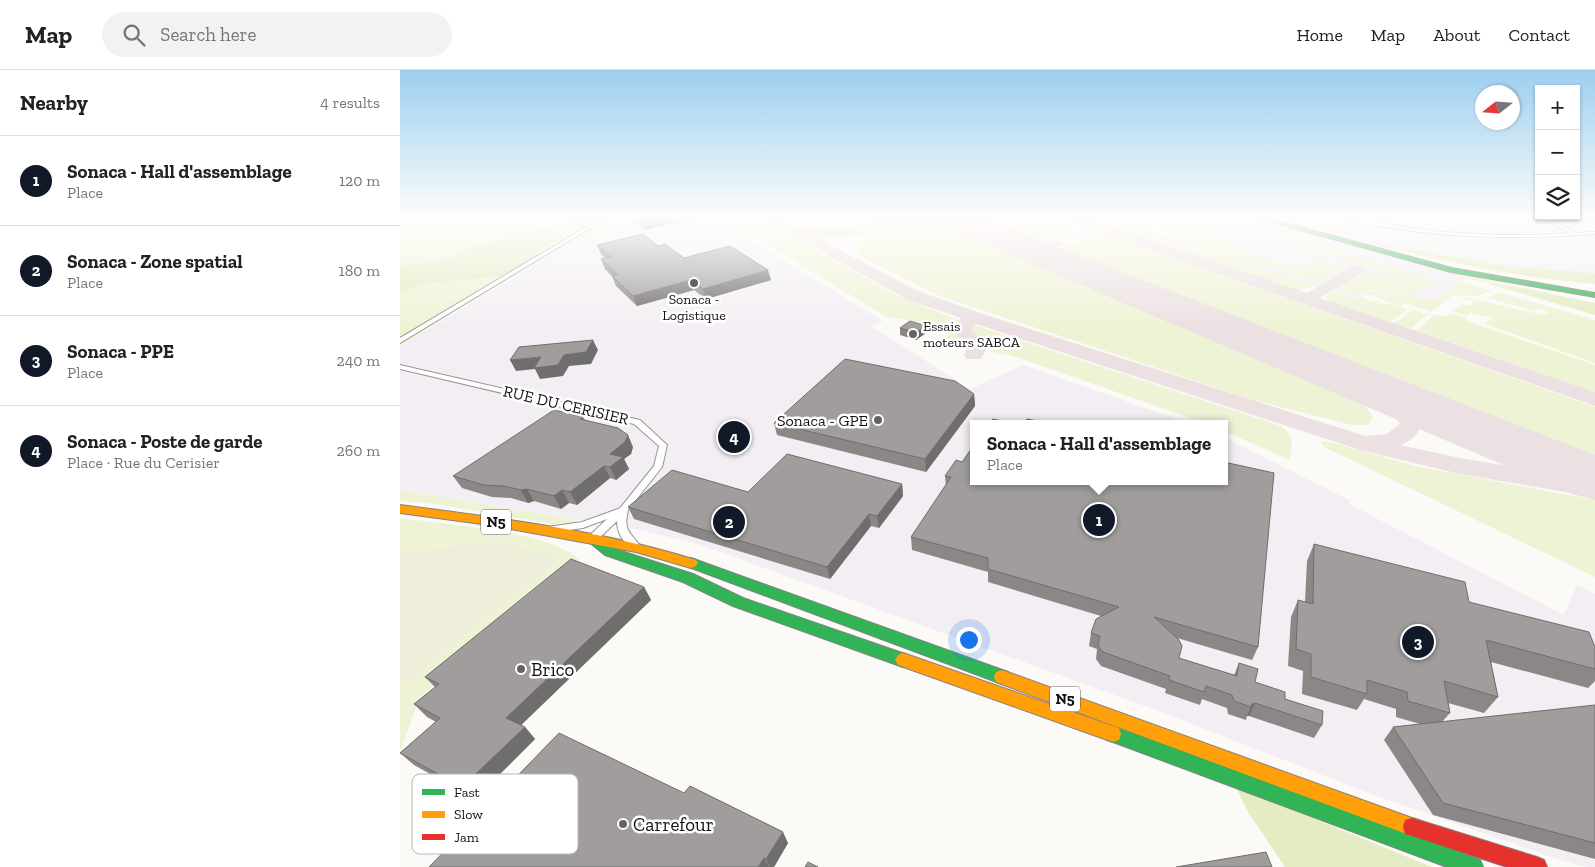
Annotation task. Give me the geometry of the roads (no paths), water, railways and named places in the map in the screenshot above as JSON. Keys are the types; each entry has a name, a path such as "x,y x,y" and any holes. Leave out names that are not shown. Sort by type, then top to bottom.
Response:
{"main road":[{"path":"1397,255 1451,270 1595,301"},
{"path":"1407,255 1466,269 1595,290"},
{"path":"1466,269 1595,286"},
{"path":"1451,270 1595,295"},
{"name":"N5","path":"400,509 489,521 666,554 1049,692 1408,826 1519,863 1537,867"},
{"name":"N5","path":"591,540 610,552 688,578 738,602 1140,743 1470,866"}],"street":[{"path":"400,341 542,255"},
{"name":"RUE DU CERISIER","path":"400,367 637,422 663,445 658,467 624,509 591,540"},
{"path":"543,531 583,525 624,509"},
{"path":"624,509 620,526 625,537 636,547"}],"place":[{"name":"Sonaca - Logistique","path":"694,283"},
{"name":"Essais moteurs SABCA","path":"913,334"},
{"name":"Sonaca - GPE","path":"878,420"},
{"name":"Sonaca - Poste de garde","path":"734,437"},
{"name":"Sonaca - Hall d'assemblage","path":"1099,520"},
{"name":"Sonaca - Zone spatial","path":"729,522"},
{"name":"Sonaca - PPE","path":"1418,642"},
{"name":"Brico","path":"521,669"},
{"name":"Carrefour","path":"623,824"}]}
